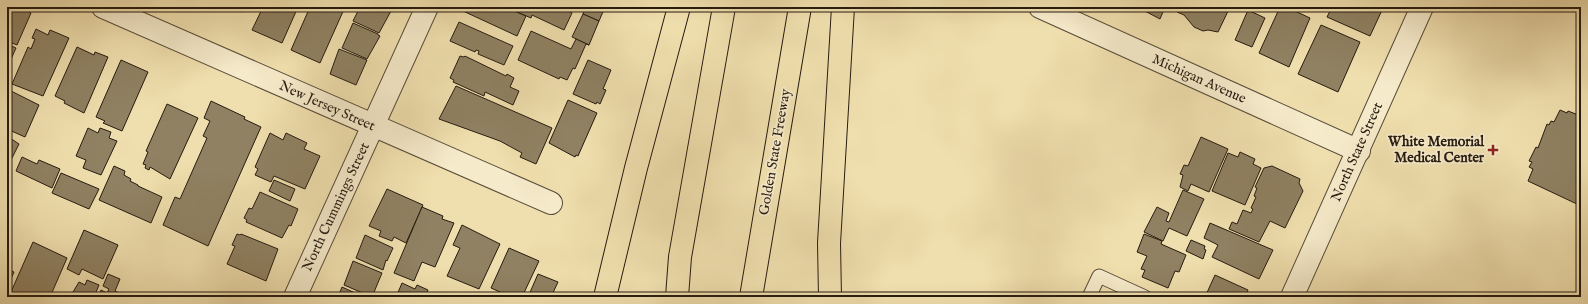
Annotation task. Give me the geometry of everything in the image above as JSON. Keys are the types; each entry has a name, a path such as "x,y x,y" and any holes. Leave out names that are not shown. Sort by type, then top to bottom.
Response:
{"highway":[{"path":"606,297 636,168 679,7"},
{"path":"677,297 680,257 724,7"},
{"name":"Golden State Freeway","path":"751,297 800,7"},
{"path":"830,297 829,243 844,7"}],"street":[{"name":"New Jersey Street","path":"103,7 133,13 373,126 551,204"},
{"name":"North Cummings Street","path":"295,297 427,7"},
{"name":"Michigan Avenue","path":"1040,7 1358,150"},
{"name":"North State Street","path":"1292,297 1422,7"}],"lane":[{"path":"1089,297 1099,276 1145,297"}],"building":[{"path":"7,7 18,7 31,13 17,45 7,41"},
{"path":"233,7 249,7 248,9 245,8 243,12"},
{"path":"263,7 298,7 282,43 252,30"},
{"path":"310,7 345,7 320,63 291,50"},
{"path":"360,7 390,8 389,10 391,11 379,33 353,21"},
{"path":"465,7 505,7 526,16 517,36 463,11"},
{"path":"506,7 560,7 572,13 564,30 532,15 531,18"},
{"path":"578,7 605,7 599,21 583,14 584,10"},
{"path":"1130,7 1165,7 1160,19 1141,9 1140,11"},
{"path":"1180,7 1230,7 1218,32 1208,30 1203,31 1194,27 1184,15 1177,12"},
{"path":"1280,7 1293,7 1298,9 1297,12 1310,18 1289,67 1259,53"},
{"path":"1332,7 1383,8 1370,36 1327,17"},
{"path":"1248,10 1265,18 1252,47 1235,40"},
{"path":"583,14 599,21 589,45 572,37"},
{"path":"459,22 513,46 504,65 478,54 479,51 476,50 475,52 450,41"},
{"path":"353,23 380,36 367,59 342,48"},
{"path":"1321,25 1360,42 1338,92 1298,74"},
{"path":"36,29 48,35 50,30 69,38 43,96 12,84 28,47 31,49 35,39 32,38"},
{"path":"531,31 571,49 576,39 589,45 586,44 575,69 573,68 567,80 560,77 559,79 518,60"},
{"path":"7,44 16,48 7,68"},
{"path":"77,47 94,55 95,52 108,57 84,113 64,103 65,101 55,96"},
{"path":"339,49 367,60 356,85 330,74"},
{"path":"460,56 465,56 506,76 507,74 514,78 510,87 519,91 513,105 485,92 484,96 453,82 454,80 450,78"},
{"path":"121,60 148,72 122,131 103,123 105,121 96,117"},
{"path":"588,60 611,70 603,89 606,90 600,104 597,102 596,104 573,94"},
{"path":"456,86 552,128 536,164 520,157 522,153 500,141 439,119"},
{"path":"9,90 39,105 25,137 7,129"},
{"path":"568,100 597,113 578,156 576,155 575,157 549,143"},
{"path":"211,101 245,117 244,119 261,127 208,246 163,225 175,197 180,199 207,138 203,136 210,121 204,118"},
{"path":"167,104 198,118 170,179 150,167 149,170 145,168 146,165 143,164 148,152 146,151"},
{"path":"1560,110 1567,113 1568,111 1581,116 1581,200 1579,205 1528,181 1533,169 1529,167 1532,162 1529,161 1536,147 1538,148 1547,124 1549,125 1551,121 1554,122"},
{"path":"88,128 98,133 100,128 111,132 109,138 117,141 101,175 83,168 86,160 76,156"},
{"path":"270,133 283,140 286,133 307,143 304,149 320,156 305,189 274,176 271,182 255,175 258,169 255,167"},
{"path":"7,136 19,144 7,168"},
{"path":"1201,137 1228,149 1209,192 1191,184 1188,191 1180,187 1183,175 1180,174 1184,165 1188,166"},
{"path":"1240,152 1255,159 1253,164 1261,168 1245,205 1212,191 1228,153 1238,157"},
{"path":"22,157 37,164 39,160 60,169 52,188 16,171"},
{"path":"114,166 125,171 124,175 131,179 130,181 162,197 151,223 99,200"},
{"path":"1272,166 1300,179 1299,183 1303,191 1285,228 1270,221 1259,242 1229,229 1232,222 1237,224 1243,210 1251,213 1253,209 1251,208 1256,197 1254,196 1257,188 1255,187 1264,168"},
{"path":"61,173 99,189 89,209 52,193"},
{"path":"274,180 295,189 290,201 269,191"},
{"path":"387,189 423,205 406,243 394,237 392,241 379,236 381,231 369,226"},
{"path":"1183,190 1204,199 1187,236 1169,228 1163,241 1144,232 1157,207 1169,213 1166,221 1169,222"},
{"path":"260,192 298,209 291,226 289,225 282,238 246,222 247,220 244,218 249,208 252,209"},
{"path":"422,207 443,216 442,219 454,223 435,267 422,262 414,281 394,273"},
{"path":"1210,223 1273,250 1259,279 1212,257 1218,245 1204,238"},
{"path":"462,225 500,244 479,289 447,276 460,248 453,245"},
{"path":"84,230 118,245 103,279 82,269 79,275 67,269"},
{"path":"237,234 241,234 278,249 266,281 227,264 235,246 232,245"},
{"path":"1144,234 1162,241 1161,244 1186,255 1179,272 1175,271 1168,288 1142,277 1145,270 1141,269 1147,256 1137,252"},
{"path":"365,235 393,248 387,261 386,260 383,270 356,258"},
{"path":"1191,240 1205,246 1204,249 1206,250 1203,259 1186,251"},
{"path":"33,242 67,258 50,297 7,297 7,290 11,292"},
{"path":"509,248 539,261 522,297 498,297 500,292 491,288"},
{"path":"353,261 382,273 372,297 344,285"},
{"path":"7,269 14,272 7,288"},
{"path":"108,274 120,279 115,291 128,297 98,297 101,290 107,293 109,289 103,286"},
{"path":"538,274 558,282 551,297 528,297"},
{"path":"1215,275 1248,290 1246,296 1249,297 1205,297"},
{"path":"87,280 99,285 94,297 70,297 79,282 85,285"},
{"path":"402,283 415,289 417,285 428,290 425,297 396,297"},
{"path":"342,287 364,297 338,297"},
{"path":"153,293 161,297 151,297"}],"place":[{"name":"White Memorial Medical Center","path":"1493,150"}]}
